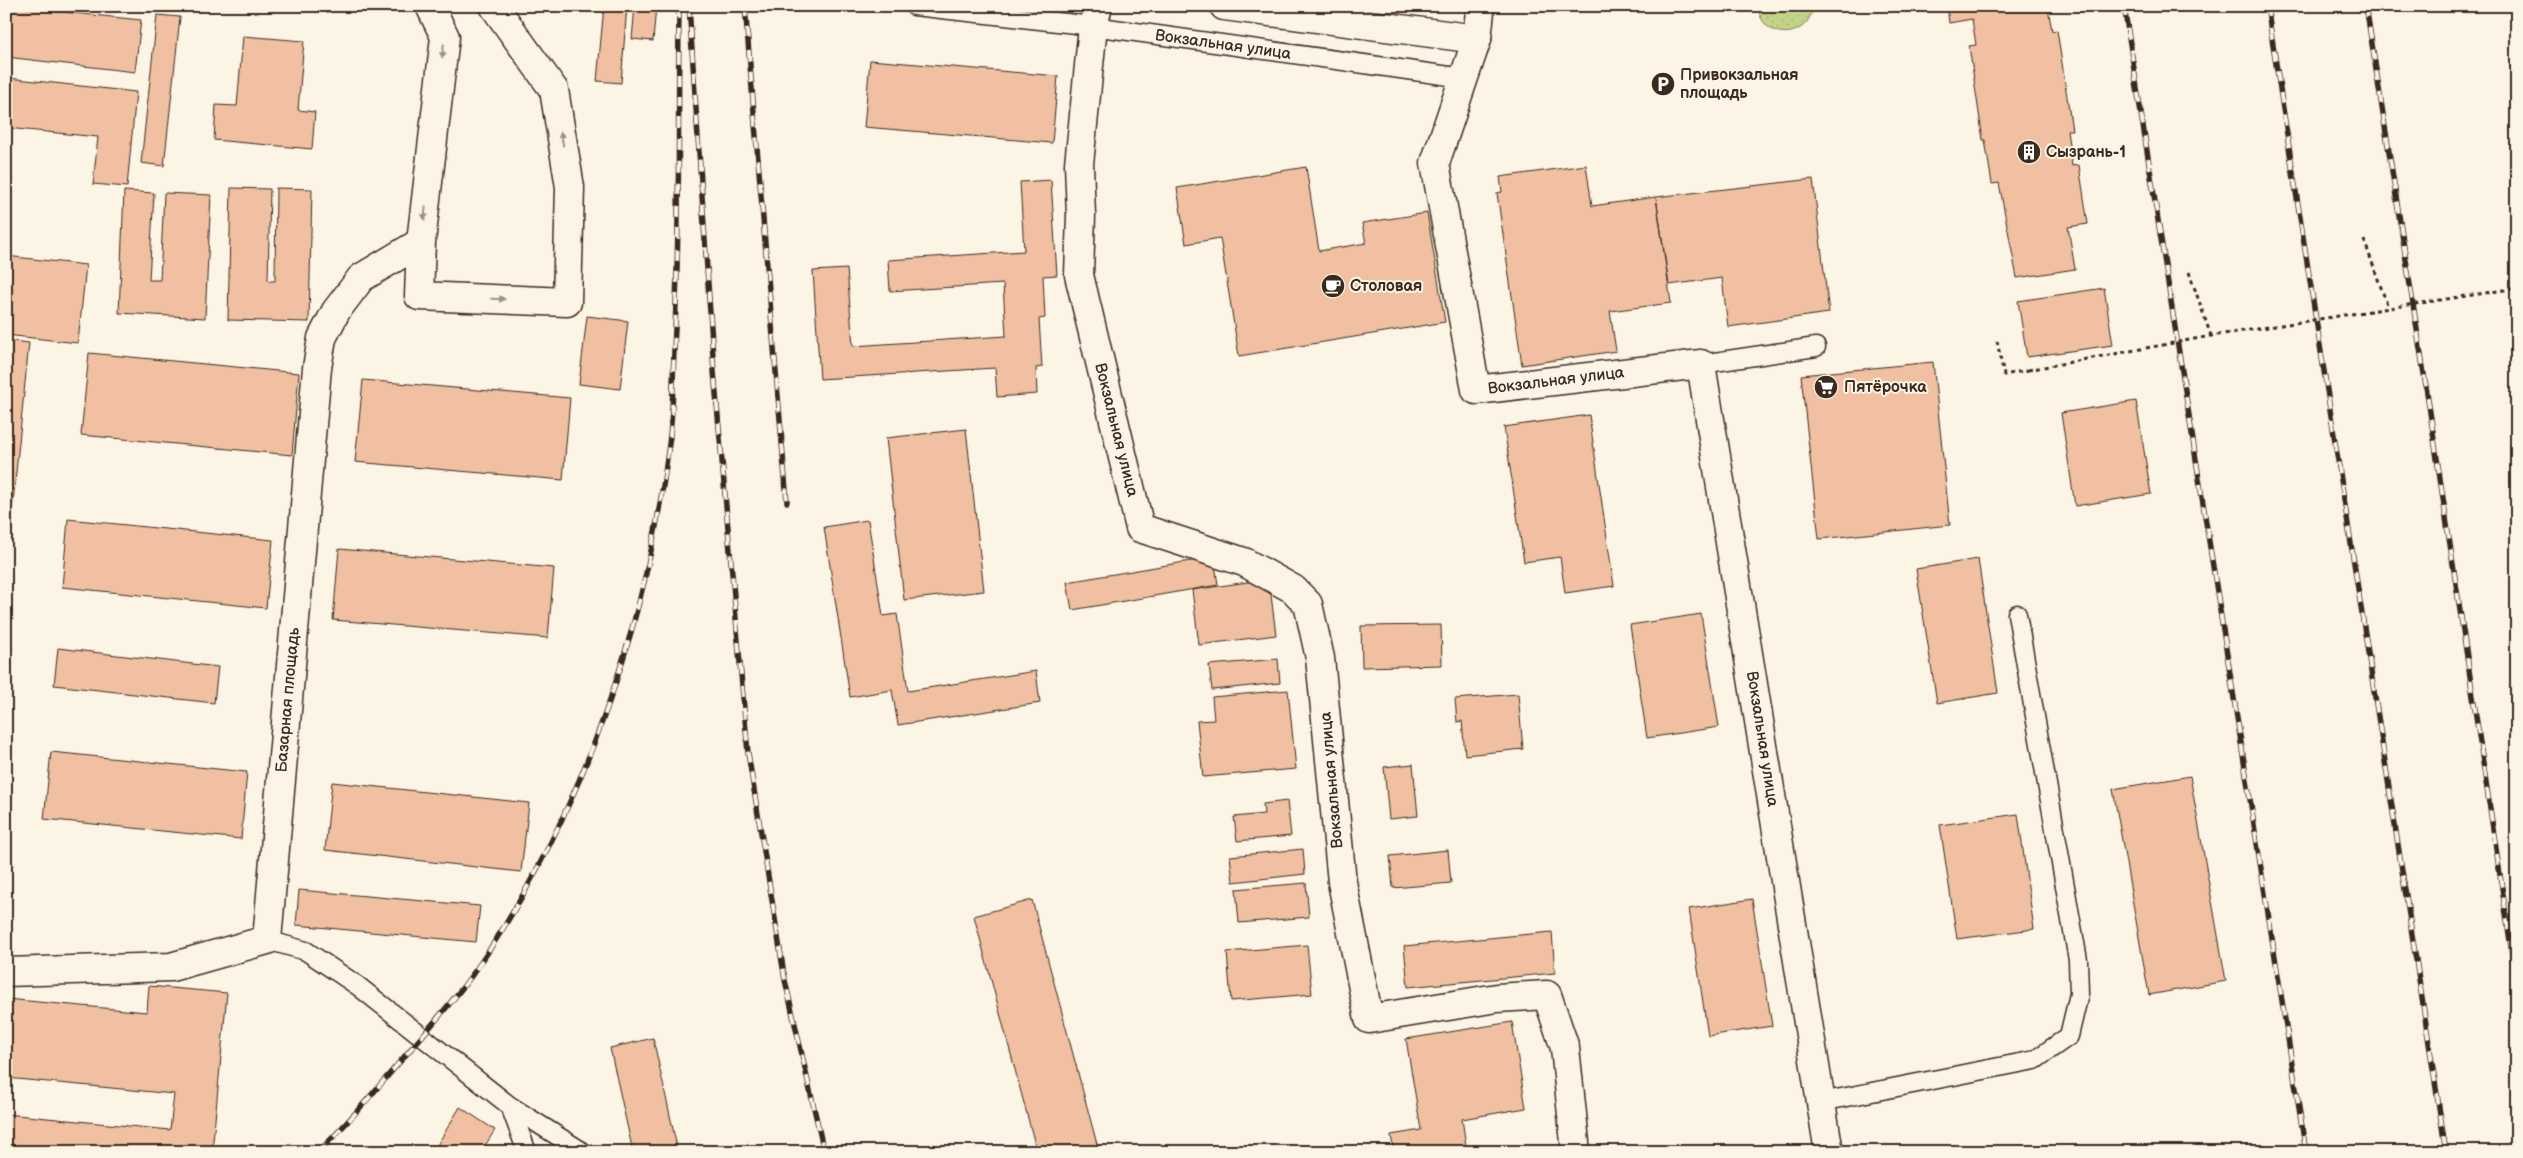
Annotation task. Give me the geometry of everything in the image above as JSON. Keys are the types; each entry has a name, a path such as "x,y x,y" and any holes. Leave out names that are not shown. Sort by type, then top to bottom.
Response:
{"street":[{"path":"430,6 445,37 421,242 419,296 567,302 570,187 554,90 494,6"},
{"path":"1224,6 1477,38"},
{"path":"1464,78 1477,38 1484,8"},
{"name":"Вокзальная улица","path":"1095,16 1079,164 1081,215 1079,275 1140,528 1244,562 1293,589 1308,604 1320,658 1342,882 1369,1019 1497,998 1547,995 1565,1048 1576,1152"},
{"name":"Вокзальная улица","path":"1464,78 1435,163 1476,390 1701,364 1829,1152"},
{"name":"Базарная площадь","path":"267,940 317,368 322,338 336,311 361,278 421,242"},
{"path":"6,972 171,967 267,940"}],"lane":[{"path":"914,6 1095,16"},
{"name":"Вокзальная улица","path":"1095,16 1464,78"},
{"path":"1701,364 1816,347"},
{"path":"1821,1102 2035,1060 2069,1036 2079,994 2078,960 2017,614"},
{"path":"267,940 306,951 358,986 510,1106 583,1152"},
{"path":"510,1106 525,1150"}],"path":[{"path":"2364,240 2388,307"},
{"path":"2189,272 2212,336"},
{"path":"1997,341 2004,375 2212,336 2517,288"}],"green space":[{"path":"1758,6 1813,6 1810,18 1803,26 1795,31 1785,33 1767,26 1761,18"}],"building":[{"path":"6,6 141,20 135,72 6,57"},
{"path":"604,6 627,6 621,83 597,81"},
{"path":"635,6 656,6 653,41 632,39"},
{"name":"Сызрань-1","path":"1947,6 2056,6 2048,8 2052,31 2057,30 2072,130 2067,130 2072,166 2079,165 2088,224 2068,227 2075,269 2017,278 1999,183 1992,184 1985,140 1983,140 1969,46 1976,45 1972,19 1949,23"},
{"path":"157,15 180,17 164,166 141,163"},
{"path":"243,36 304,41 298,110 315,112 312,149 214,140 216,105 237,106"},
{"path":"870,60 1058,76 1052,143 864,127"},
{"path":"8,78 136,92 127,187 93,184 98,137 6,128"},
{"path":"1586,165 1592,206 1656,197 1671,303 1610,311 1616,351 1522,365 1497,193 1502,192 1500,177"},
{"name":"Столовая","path":"1306,167 1319,251 1366,243 1362,223 1427,213 1445,322 1239,356 1220,238 1186,244 1177,188"},
{"path":"1813,179 1829,313 1728,327 1722,278 1669,285 1656,197"},
{"path":"1051,180 1057,275 1043,276 1045,318 1039,319 1042,367 1036,368 1037,394 997,397 995,368 820,379 813,271 847,269 853,346 1006,336 1003,284 890,291 888,260 1024,251 1020,182"},
{"path":"231,188 270,189 268,281 275,281 276,188 312,189 309,322 228,320"},
{"path":"124,191 154,193 149,280 160,280 164,193 211,195 205,318 119,313"},
{"path":"6,256 86,265 78,343 6,335"},
{"path":"2104,288 2113,345 2027,357 2018,301"},
{"path":"587,316 628,321 620,389 579,384"},
{"path":"6,340 29,343 6,572"},
{"path":"89,353 299,373 292,455 81,435"},
{"path":"1933,362 1950,525 1819,539 1801,375"},
{"path":"363,380 570,398 563,480 355,462"},
{"path":"2136,401 2151,494 2075,506 2061,413"},
{"path":"1589,415 1614,586 1565,593 1560,557 1524,562 1504,427"},
{"path":"966,429 984,591 904,600 886,438"},
{"path":"68,519 273,540 266,608 62,587"},
{"path":"868,520 883,616 897,614 908,691 1036,671 1040,703 898,725 892,690 850,697 824,527"},
{"path":"339,549 554,568 548,638 333,620"},
{"path":"1214,557 1218,585 1072,610 1067,582"},
{"path":"1978,559 1998,693 1937,703 1916,569"},
{"path":"1269,579 1276,635 1199,645 1192,590"},
{"path":"1701,614 1719,727 1647,738 1630,625"},
{"path":"1441,625 1442,665 1362,667 1361,626"},
{"path":"58,648 218,667 214,703 54,685"},
{"path":"1278,659 1280,683 1212,690 1209,665"},
{"path":"1288,690 1296,769 1203,777 1197,721 1214,720 1212,697"},
{"path":"1518,694 1523,749 1465,755 1462,721 1457,722 1455,699"},
{"path":"51,752 247,772 241,839 44,819"},
{"path":"1413,764 1418,816 1389,819 1384,767"},
{"path":"2190,776 2226,981 2149,995 2113,789"},
{"path":"332,782 529,803 521,872 325,850"},
{"path":"1287,801 1291,836 1237,841 1234,817 1264,814 1263,804"},
{"path":"2018,814 2034,929 1957,939 1940,825"},
{"path":"1303,849 1305,874 1233,882 1230,856"},
{"path":"1448,850 1451,883 1393,888 1390,856"},
{"path":"1306,883 1309,917 1239,923 1236,889"},
{"path":"299,890 480,906 476,942 296,925"},
{"path":"1752,899 1772,1026 1708,1036 1689,909"},
{"path":"1032,900 1098,1148 1083,1152 1037,1152 974,916"},
{"path":"1552,932 1555,973 1408,987 1404,946"},
{"path":"1307,945 1312,994 1231,1001 1227,952"},
{"path":"149,986 227,993 212,1152 6,1152 6,1114 170,1130 174,1094 6,1078 6,999 147,1012"},
{"path":"1512,1022 1526,1108 1462,1119 1467,1152 1394,1152 1391,1135 1421,1130 1406,1039"},
{"path":"653,1038 678,1152 633,1152 610,1048"},
{"path":"460,1107 495,1130 481,1152 433,1152"}],"railway":[{"path":"318,1152 359,1109 456,996 488,952 523,895 555,835 583,772 607,708 628,643 645,577 659,510 669,444 673,397 677,264 679,6"},
{"path":"689,6 714,371 748,753 785,980 824,1152"},
{"path":"745,6 787,502"},
{"path":"2124,6 2306,1152"},
{"path":"2267,6 2446,1152"},
{"path":"2366,6 2517,987"}],"place":[{"name":"Привокзальная площадь","path":"1663,84"},
{"name":"Сызрань-1","path":"2029,152"},
{"name":"Столовая","path":"1333,286"},
{"name":"Пятёрочка","path":"1826,387"}]}
